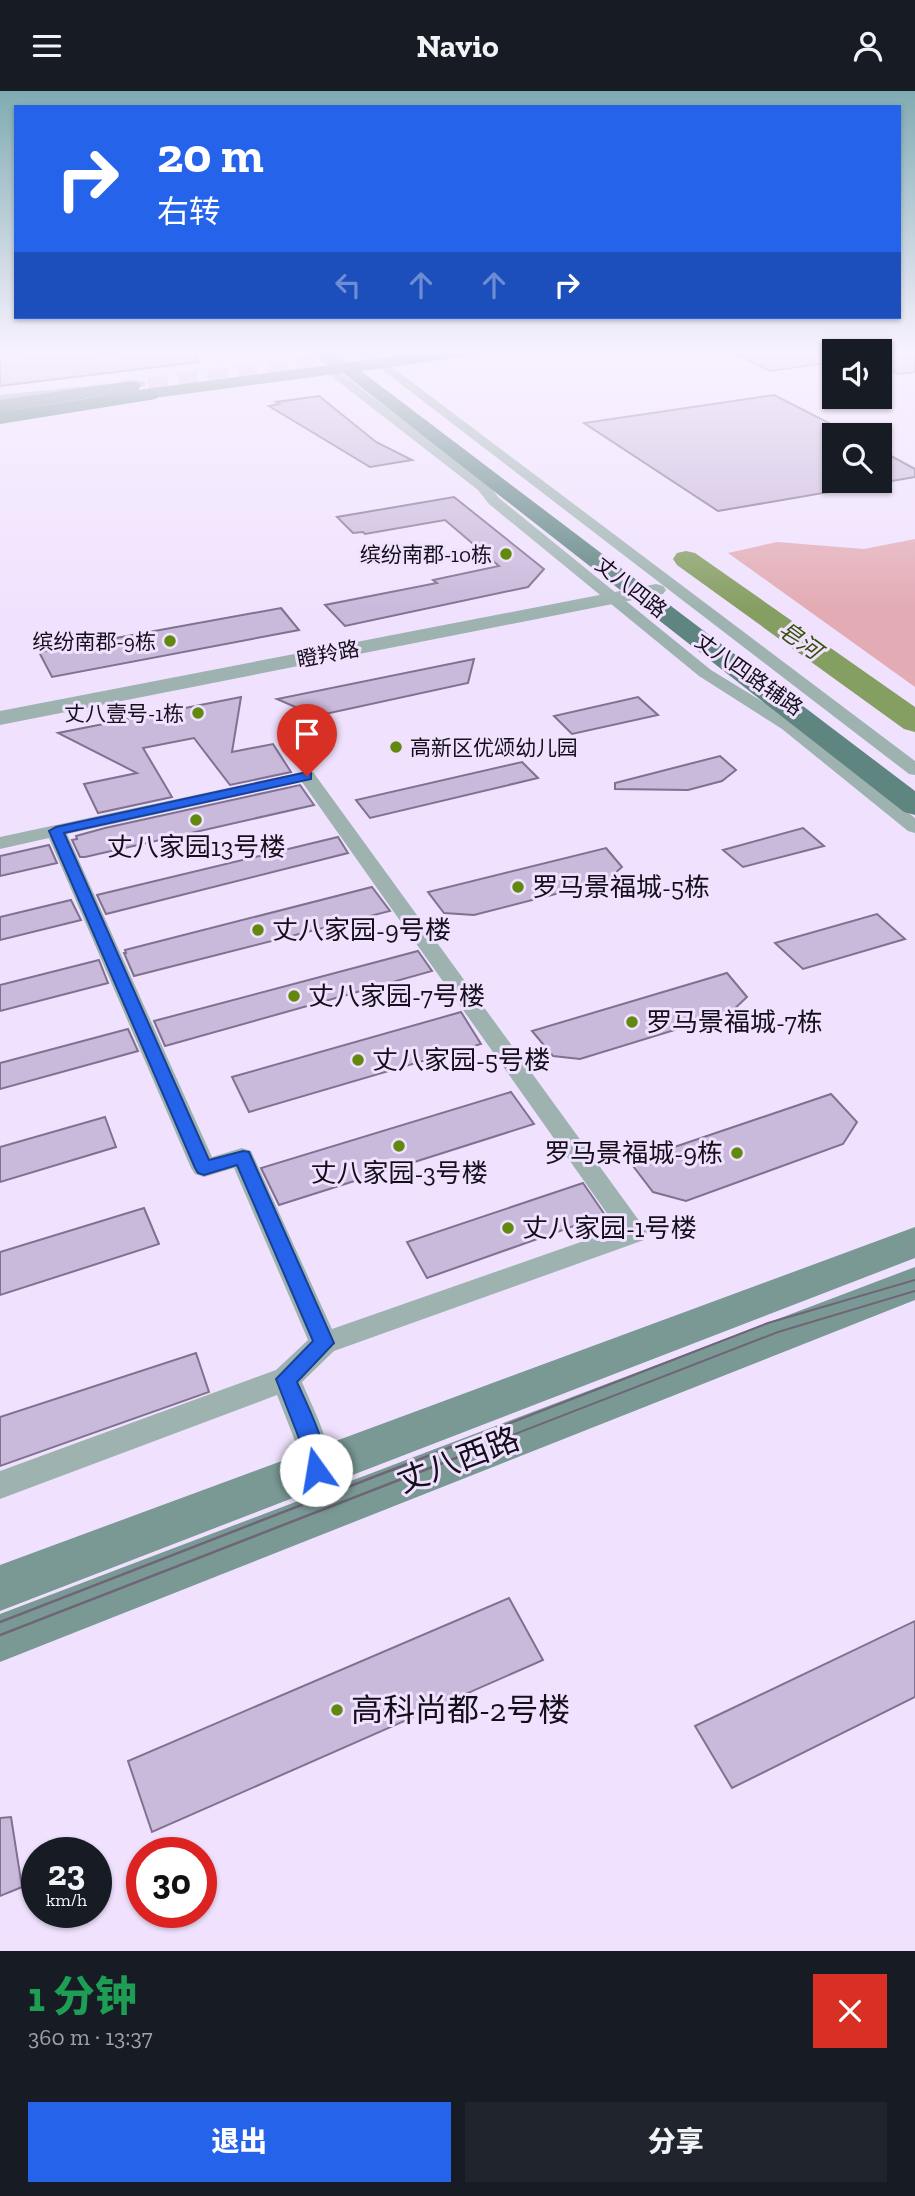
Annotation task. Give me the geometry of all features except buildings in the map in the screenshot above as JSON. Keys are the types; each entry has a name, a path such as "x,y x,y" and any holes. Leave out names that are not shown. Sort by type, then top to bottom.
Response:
{"main road":[{"name":"丈八四路","path":"441,437 631,590 915,806"},
{"name":"丈八四路","path":"631,590 915,789"},
{"name":"丈八西路","path":"0,1588 915,1242"},
{"name":"丈八西路","path":"0,1638 915,1283"}],"street":[{"name":"丈八四路辅路","path":"453,437 915,770"},
{"name":"丈八四路辅路","path":"631,590 705,673 788,726 915,827"},
{"name":"瞪羚路","path":"0,708 631,590"},
{"name":"瞪羚路","path":"0,718 631,590"},
{"path":"0,843 307,776 635,1233 324,1343 286,1379 0,1485"},
{"path":"56,831 204,1168 243,1157 324,1343"},
{"path":"286,1379 312,1446 316,1470"}],"shaded area":[{"path":"915,539 915,687 728,553 777,542 864,549"}],"waterway":[{"name":"皂河","path":"686,559 915,722"}],"tram line":[{"path":"464,1441 768,1323 915,1280"},
{"path":"497,1441 778,1332 915,1291"},
{"path":"0,1622 469,1440"},
{"path":"0,1635 502,1440"}],"place":[{"name":"缤纷南郡-10栋","path":"506,554"},
{"name":"缤纷南郡-9栋","path":"170,641"},
{"name":"丈八壹号-1栋","path":"198,713"},
{"name":"高新区优颂幼儿园","path":"396,747"},
{"name":"丈八家园13号楼","path":"196,820"},
{"name":"罗马景福城-5栋","path":"518,887"},
{"name":"丈八家园-9号楼","path":"258,930"},
{"name":"丈八家园-7号楼","path":"294,996"},
{"name":"罗马景福城-7栋","path":"632,1022"},
{"name":"丈八家园-5号楼","path":"358,1060"},
{"name":"丈八家园-3号楼","path":"399,1146"},
{"name":"罗马景福城-9栋","path":"737,1153"},
{"name":"丈八家园-1号楼","path":"508,1228"},
{"name":"高科尚都-2号楼","path":"337,1710"}],"route":[{"path":"307,776 56,831 204,1168 243,1157 324,1343 286,1379 312,1446 316,1470"}]}
